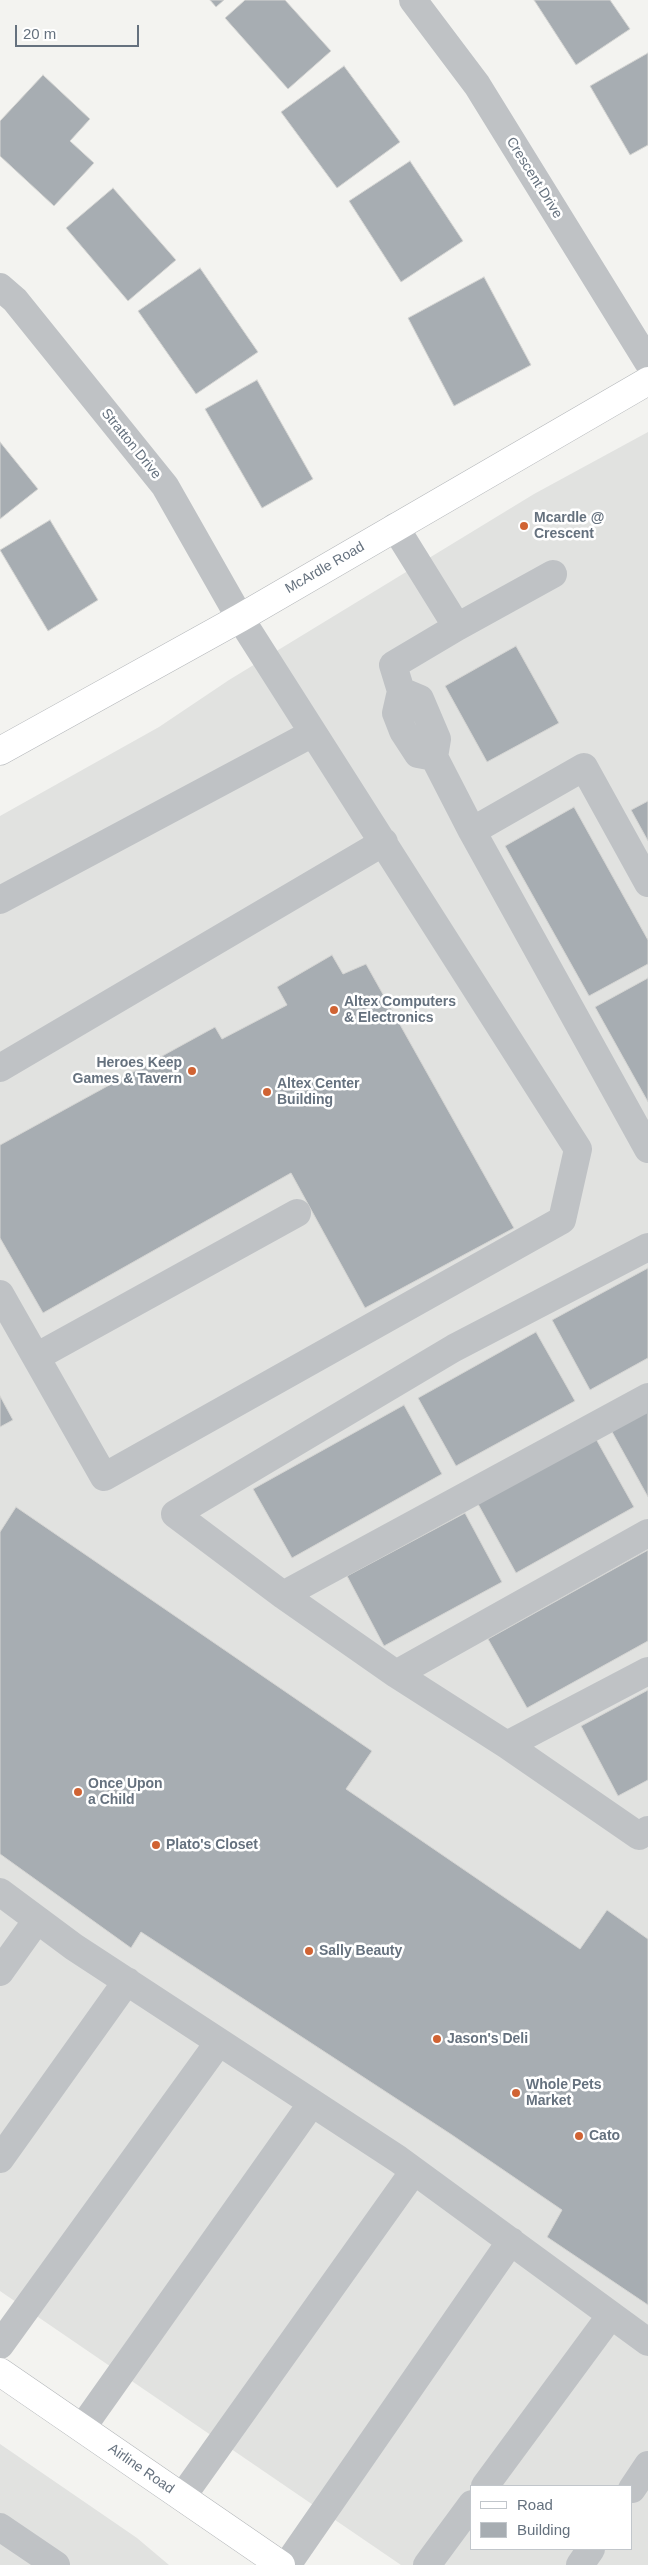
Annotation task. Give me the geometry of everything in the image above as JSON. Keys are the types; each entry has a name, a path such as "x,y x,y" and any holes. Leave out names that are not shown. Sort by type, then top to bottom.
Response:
{"main road":[{"name":"McArdle Road","path":"0,751 240,618 648,381"},
{"name":"Airline Road","path":"0,2372 281,2565"}],"street":[{"name":"Crescent Drive","path":"413,0 477,85 648,362"},
{"name":"Stratton Drive","path":"0,287 15,300 165,486 240,618 578,1149 562,1220 104,1477 36,1357"},
{"path":"395,528 457,627"},
{"path":"553,574 393,665 401,691 396,713 403,731 418,754 434,757 472,831 648,1149"},
{"path":"0,900 313,733"},
{"path":"472,831 584,767 648,883"},
{"path":"0,1068 384,842"},
{"path":"0,1294 36,1357 297,1212"},
{"path":"645,1836 396,1674 283,1595 175,1514 454,1348 648,1247"},
{"path":"283,1595 648,1397"},
{"path":"396,1674 648,1533"},
{"path":"507,1746 648,1671"},
{"path":"0,1892 127,1981 414,2170 648,2342"},
{"path":"0,1972 38,1920"},
{"path":"0,2159 127,1981"},
{"path":"0,2345 219,2042"},
{"path":"82,2428 312,2103"},
{"path":"182,2497 414,2170"},
{"path":"288,2565 511,2241"},
{"path":"486,2485 611,2315"},
{"path":"633,2488 648,2465"},
{"path":"427,2565 470,2507"},
{"path":"0,2527 56,2565"},
{"path":"580,2565 590,2550"}],"shaded area":[{"path":"648,432 648,2565 401,2565 0,2291 0,816 159,727 229,680 534,494"},
{"path":"0,2444 137,2538 169,2565 0,2565"}],"building":[{"path":"210,0 224,0 216,7"},
{"path":"245,0 285,0 331,51 288,89 225,18"},
{"path":"534,0 610,0 630,29 576,65"},
{"path":"648,53 648,145 630,155 590,86"},
{"path":"344,66 400,142 337,188 281,112"},
{"path":"43,75 90,119 70,141 94,163 54,206 0,156 0,121"},
{"path":"410,161 463,241 401,282 349,201"},
{"path":"113,188 176,260 128,301 66,228"},
{"path":"200,268 258,352 196,394 138,311"},
{"path":"484,277 531,365 454,406 408,318"},
{"path":"257,380 313,479 262,508 205,409"},
{"path":"0,442 38,489 0,519"},
{"path":"50,520 98,600 48,631 0,550"},
{"path":"516,646 559,723 487,762 445,686"},
{"path":"648,801 648,841 631,810"},
{"path":"574,807 648,940 648,964 589,996 505,846"},
{"name":"Altex Center Building","path":"332,955 343,974 366,964 514,1228 365,1308 291,1173 43,1313 0,1238 0,1145 215,1027 222,1039 287,1005 277,987"},
{"path":"648,978 648,1102 595,1007"},
{"path":"648,1268 648,1358 590,1390 552,1320"},
{"path":"536,1332 575,1401 456,1466 418,1398"},
{"path":"0,1396 13,1420 0,1427"},
{"path":"404,1405 442,1474 292,1558 253,1489"},
{"path":"648,1409 648,1497 611,1430"},
{"path":"596,1439 634,1507 516,1573 478,1504"},
{"path":"16,1507 372,1751 346,1789 580,1949 607,1910 648,1939 648,2305 547,2237 562,2210 452,2135 141,1932 131,1948 0,1854 0,1532"},
{"path":"465,1513 502,1582 384,1646 347,1576"},
{"path":"648,1550 648,1641 527,1708 488,1639"},
{"path":"648,1690 648,1780 618,1796 581,1726"}],"place":[{"name":"Mcardle @ Crescent","path":"524,526"},
{"name":"Altex Computers & Electronics","path":"334,1010"},
{"name":"Heroes Keep Games & Tavern","path":"192,1071"},
{"name":"Altex Center Building","path":"267,1092"},
{"name":"Once Upon a Child","path":"78,1792"},
{"name":"Plato's Closet","path":"156,1845"},
{"name":"Sally Beauty","path":"309,1951"},
{"name":"Jason's Deli","path":"437,2039"},
{"name":"Whole Pets Market","path":"516,2093"},
{"name":"Cato","path":"579,2136"}]}
